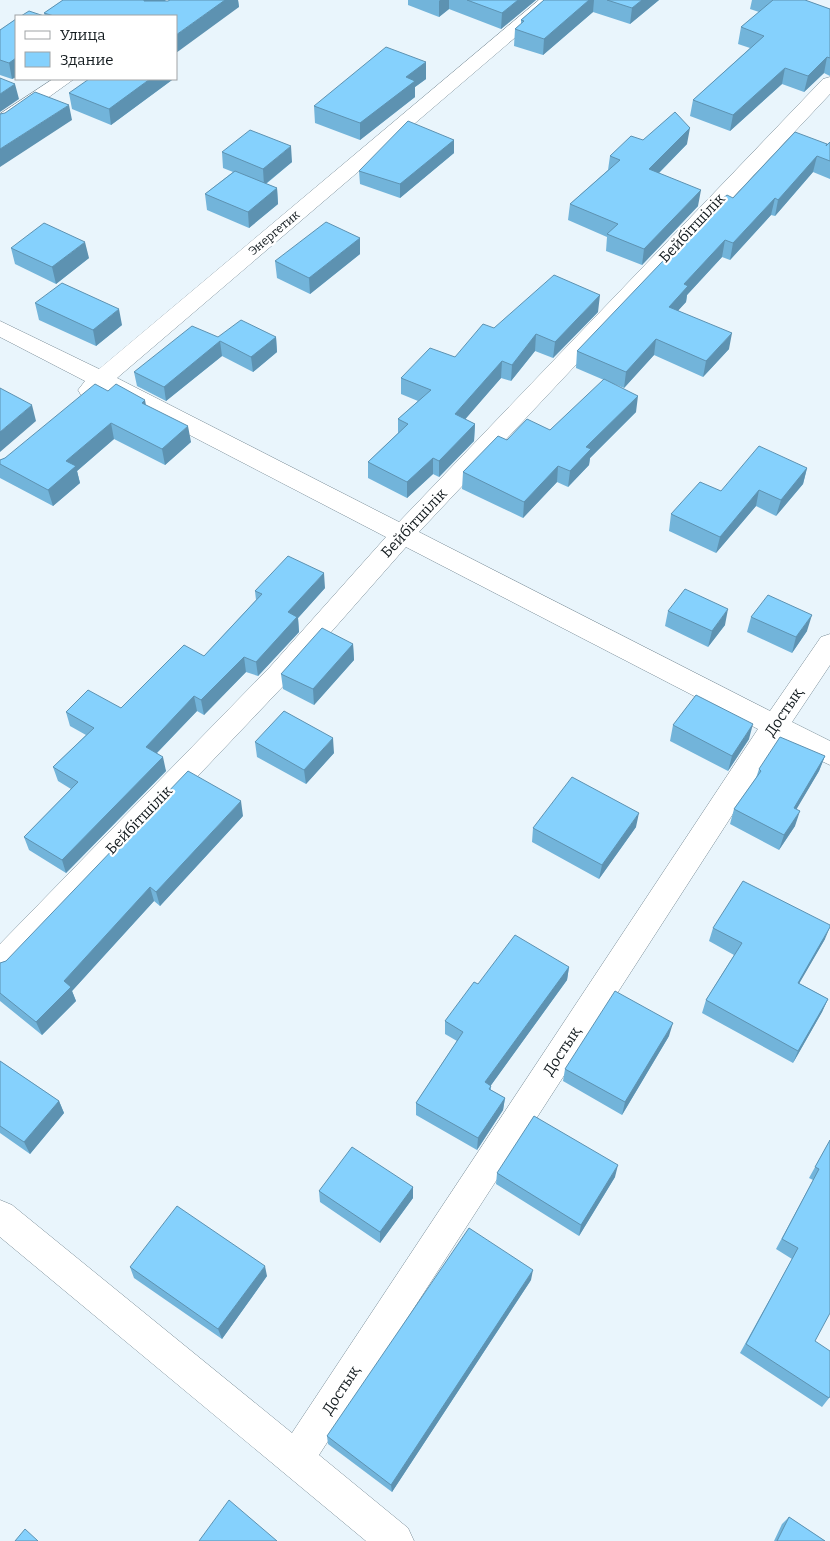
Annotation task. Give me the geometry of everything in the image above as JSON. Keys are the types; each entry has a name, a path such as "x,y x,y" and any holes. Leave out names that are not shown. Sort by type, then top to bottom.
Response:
{"street":[{"name":"Энергетик","path":"73,404 550,0"},
{"path":"0,123 64,80"},
{"name":"Бейбітшілік","path":"0,964 280,674 402,535 830,83"},
{"path":"0,328 102,378 402,535 830,754"},
{"name":"Достық","path":"296,1459 775,725 830,644"},
{"path":"0,1216 395,1541"}],"building":[{"path":"63,0 225,0 178,34 178,15 51,15 44,13"},
{"path":"467,0 518,0 502,13"},
{"path":"544,0 589,0 544,39 515,29 524,21 521,20"},
{"path":"607,0 642,0 632,8"},
{"path":"773,0 805,0 830,9 830,58 827,57 808,76 785,68 733,115 693,100 764,36 741,27"},
{"path":"29,11 41,15 23,15"},
{"path":"15,20 15,59 9,63 0,60 0,30"},
{"path":"386,47 426,62 406,77 415,81 360,123 314,106"},
{"path":"0,78 15,84 0,94"},
{"path":"88,80 149,80 109,109 69,93"},
{"path":"35,92 69,105 0,149 0,114 5,113"},
{"path":"675,112 690,128 649,169 701,190 644,249 607,234 618,224 570,204 620,160 610,156 631,136 643,140"},
{"path":"408,121 454,140 400,184 359,171"},
{"path":"250,130 291,146 263,169 222,152"},
{"path":"795,132 827,144 826,146 830,142 830,161 817,156 778,200 775,198 733,243 725,240 684,284 688,286 669,307 732,333 706,361 656,339 626,372 577,351 722,199 727,195 733,198"},
{"path":"235,171 277,188 248,212 205,194"},
{"path":"326,222 360,238 309,278 275,261"},
{"path":"44,223 85,242 52,267 11,248"},
{"path":"554,275 600,295 555,342 536,334 512,365 502,361 455,414 475,424 439,461 433,458 407,482 368,462 408,424 398,419 431,390 401,378 430,348 455,357 483,324 494,328"},
{"path":"62,283 119,309 93,330 35,303"},
{"path":"241,320 276,337 251,357 220,341 164,387 134,372 192,326 218,337"},
{"path":"604,379 638,396 586,447 591,449 570,471 558,466 524,502 463,472 498,436 507,440 527,419 550,430"},
{"path":"95,384 108,391 116,384 145,400 142,403 188,426 162,449 111,423 66,461 76,466 48,490 0,464 0,460 5,458"},
{"path":"0,388 32,405 0,432"},
{"path":"759,446 807,468 781,500 759,490 720,537 671,514 700,482 721,491"},
{"path":"288,556 324,573 288,612 297,617 256,662 244,657 201,700 194,696 146,747 163,757 62,860 24,837 78,782 53,767 94,728 66,712 88,690 121,708 184,645 204,656 262,594 255,591"},
{"path":"685,589 728,609 712,631 668,611"},
{"path":"768,595 812,615 796,637 751,617"},
{"path":"322,628 353,644 313,689 281,674"},
{"path":"696,695 753,724 732,756 673,725"},
{"path":"284,711 333,738 304,770 255,742"},
{"path":"780,737 825,756 794,808 800,811 784,835 734,809 761,771 759,769"},
{"path":"188,771 241,801 156,892 150,887 64,981 71,987 36,1022 0,993 0,963 6,961"},
{"path":"572,777 639,813 602,865 533,828"},
{"path":"743,881 830,925 798,983 828,999 798,1051 706,1000 742,943 713,928"},
{"path":"515,935 569,967 485,1082 491,1086 489,1089 505,1098 478,1138 416,1103 463,1032 445,1021 474,982 478,984"},
{"path":"615,991 673,1023 625,1102 565,1069"},
{"path":"0,1061 59,1101 24,1142 0,1126"},
{"path":"534,1116 618,1165 581,1225 497,1173"},
{"path":"830,1140 830,1313 815,1341 830,1351 829,1398 746,1344 798,1248 782,1239 819,1169 815,1167"},
{"path":"352,1147 413,1187 380,1232 319,1191"},
{"path":"177,1206 265,1266 218,1329 130,1267"},
{"path":"469,1228 533,1270 391,1485 327,1436"},
{"path":"229,1500 277,1541 199,1541"},
{"path":"789,1517 825,1541 777,1541"},
{"path":"25,1529 38,1541 15,1541"}]}
